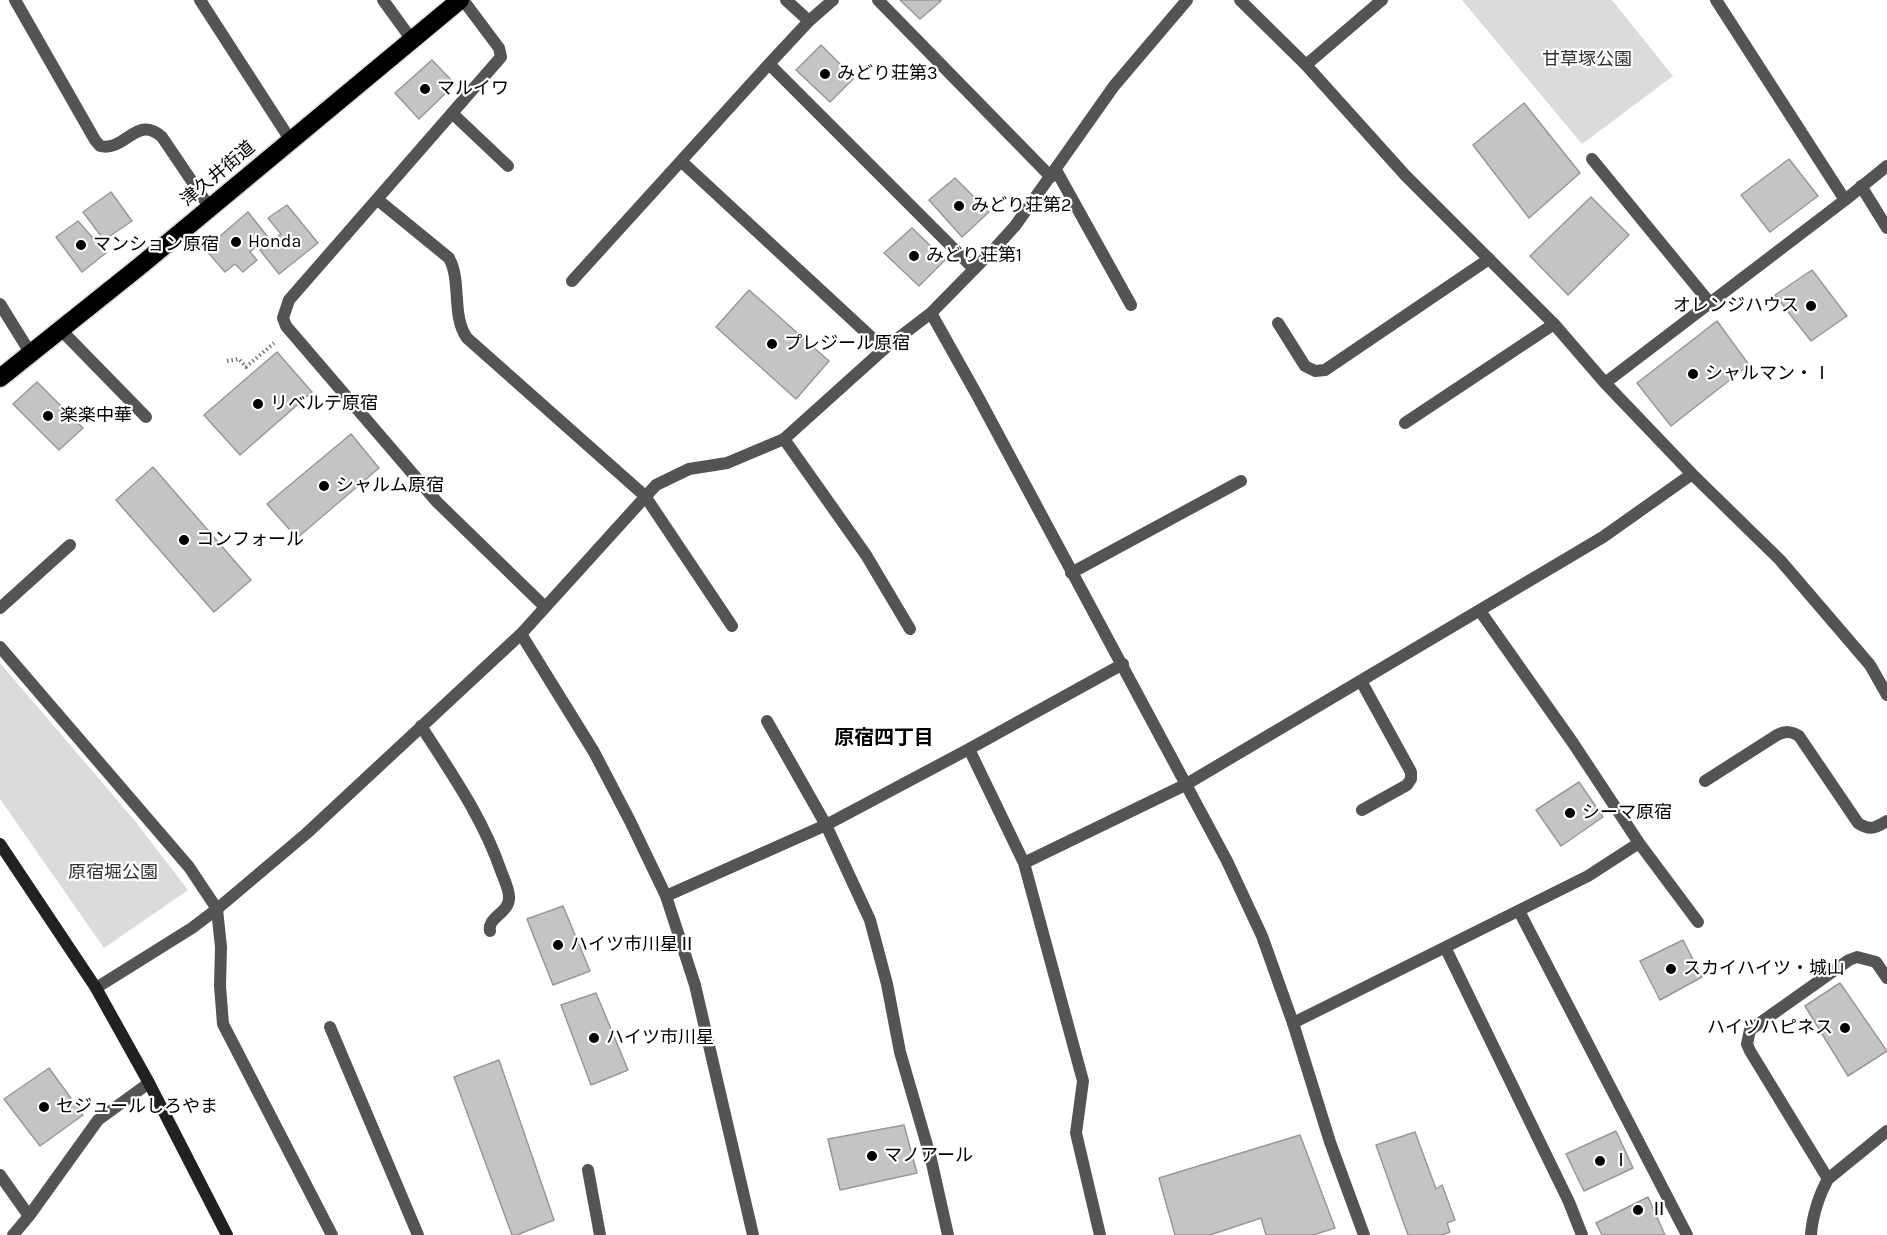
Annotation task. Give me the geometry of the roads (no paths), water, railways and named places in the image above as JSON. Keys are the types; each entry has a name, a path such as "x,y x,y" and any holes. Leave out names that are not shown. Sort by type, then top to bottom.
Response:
{"highway":[{"name":"津久井街道","path":"0,378 461,0"}],"street":[{"path":"15,0 100,146 113,147 139,130 148,129 156,132 162,137 210,208"},
{"path":"200,0 291,141"},
{"path":"383,0 412,40"},
{"path":"461,0 499,48 501,57 289,300 283,318 290,330 437,502 545,607"},
{"path":"786,0 809,21"},
{"path":"572,281 769,64 809,21 833,0"},
{"path":"878,0 1054,173 1131,304"},
{"path":"96,988 192,928 218,909 307,833 521,634 656,485 689,469 727,463 784,439 884,349 931,313 1015,226 1114,86 1187,0"},
{"path":"1240,0 1306,65 1405,175 1554,324 1605,383 1692,474 1780,560 1870,664 1887,696"},
{"path":"1306,65 1382,0"},
{"path":"1716,0 1845,200"},
{"path":"769,64 974,269"},
{"path":"453,114 508,166"},
{"path":"1592,159 1710,303"},
{"path":"681,161 884,349"},
{"path":"1605,383 1887,166"},
{"path":"1861,186 1887,228"},
{"path":"378,200 449,258 454,270 461,325 467,338 645,496 732,626"},
{"path":"1278,323 1305,366 1315,371 1325,370 1489,259"},
{"path":"0,304 31,354"},
{"path":"931,313 1227,861 1262,936 1293,1023 1330,1143 1364,1235"},
{"path":"1405,423 1554,324"},
{"path":"61,330 146,417"},
{"path":"784,439 866,555 910,629"},
{"path":"1024,863 1185,785 1603,537 1692,474"},
{"path":"1071,573 1241,481"},
{"path":"0,608 70,545"},
{"path":"1480,611 1573,743 1639,843 1698,922"},
{"path":"521,634 594,752 666,896 695,985 753,1235"},
{"path":"0,647 189,867 218,909 223,1024 332,1235"},
{"path":"666,896 826,825 1122,664"},
{"path":"1361,681 1411,772 1407,785 1362,810"},
{"path":"767,721 826,825 870,920 887,984 900,1052 930,1159 948,1235"},
{"path":"421,726 482,823 507,886 509,898 507,906 491,921 490,931"},
{"path":"1705,781 1777,735 1793,732 1799,736 1858,823 1866,828 1874,829 1887,821"},
{"path":"969,748 1024,863 1083,1082 1076,1133 1100,1235"},
{"path":"1293,1023 1446,949 1588,876 1639,843"},
{"path":"0,844 96,988 149,1083 226,1235"},
{"path":"1519,911 1688,1235"},
{"path":"1446,949 1582,1235"},
{"path":"1828,1179 1750,1051 1748,1037 1750,1030 1848,960 1857,957 1876,962 1887,978"},
{"path":"330,1027 418,1235"},
{"path":"12,1235 29,1216 98,1120 149,1083"},
{"path":"1811,1235 1811,1227 1828,1179 1887,1131"},
{"path":"588,1170 600,1235"},
{"path":"0,1175 29,1216"}],"place":[{"name":"みどり荘第3","path":"825,74"},
{"name":"マルイワ","path":"425,89"},
{"name":"みどり荘第2","path":"959,206"},
{"name":"Honda","path":"236,242"},
{"name":"マンション原宿","path":"81,245"},
{"name":"みどり荘第1","path":"914,256"},
{"name":"オレンジハウス","path":"1811,306"},
{"name":"プレジール原宿","path":"772,344"},
{"name":"シャルマン・Ⅰ","path":"1693,374"},
{"name":"リベルテ原宿","path":"258,404"},
{"name":"楽楽中華","path":"48,416"},
{"name":"シャルム原宿","path":"324,486"},
{"name":"コンフォール","path":"184,540"},
{"name":"シーマ原宿","path":"1570,813"},
{"name":"ハイツ市川星Ⅱ","path":"558,945"},
{"name":"スカイハイツ・城山","path":"1671,969"},
{"name":"ハイツハピネス","path":"1845,1028"},
{"name":"ハイツ市川星","path":"594,1038"},
{"name":"セジュールしろやま","path":"44,1107"},
{"name":"マノアール","path":"872,1156"},
{"name":"Ⅰ","path":"1600,1161"},
{"name":"Ⅱ","path":"1638,1210"}],"district":[{"name":"原宿四丁目","path":"884,738"}],"park label":[{"name":"甘草塚公園","path":"1587,60"},
{"name":"原宿堀公園","path":"113,873"}]}
